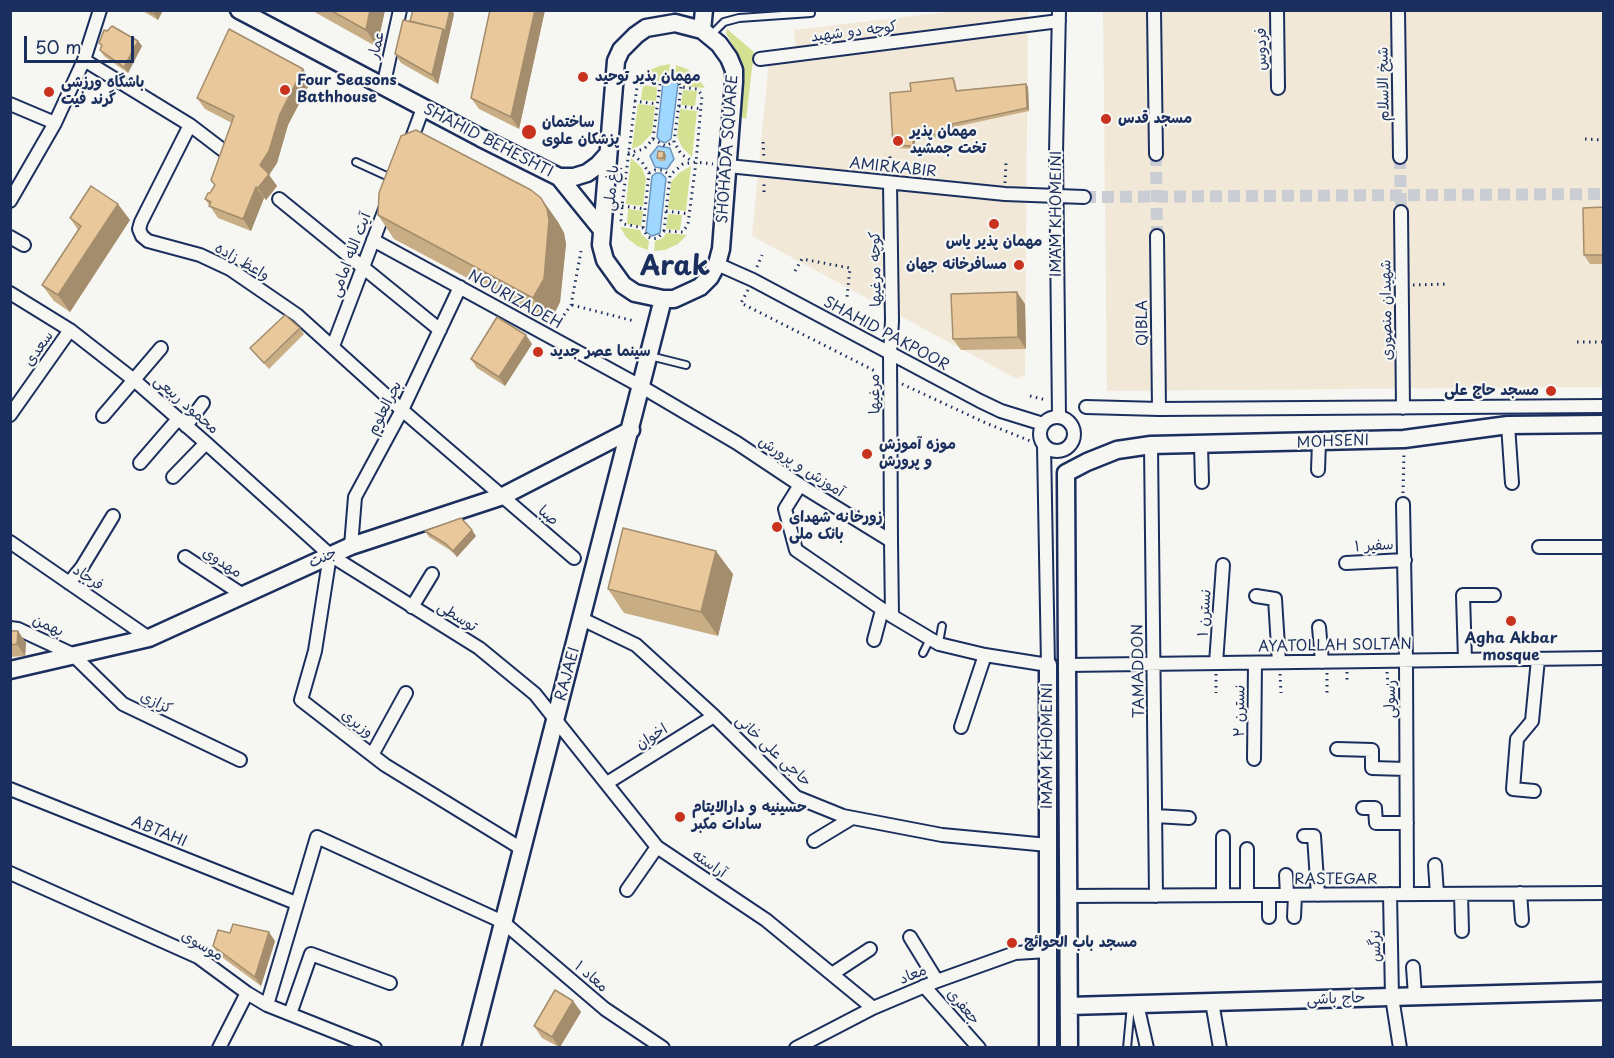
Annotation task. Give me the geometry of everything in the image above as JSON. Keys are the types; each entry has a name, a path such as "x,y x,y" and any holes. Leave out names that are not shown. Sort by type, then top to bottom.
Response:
{"main road":[{"name":"SHAHID BEHESHTI","path":"239,10 559,177 574,177 587,173 609,154"},
{"path":"663,299 642,295 623,285 605,260 601,245 616,61 621,50 636,34 646,28 675,23 706,33 704,10"},
{"name":"SHOHADA SQUARE","path":"663,299 674,299 700,288 710,277 717,264 721,249 734,70 724,51 706,33"},
{"path":"559,177 602,230"},
{"name":"RAJAEI","path":"471,1047 663,299"},
{"name":"MOHSENI","path":"1066,473 1117,450 1151,446 1404,439 1508,425 1604,424"},
{"name":"جنت","path":"10,669 149,638 351,546 503,496 631,430"},
{"name":"IMAM KHOMEINI","path":"1066,473 1069,1047"},
{"name":"IMAM KHOMEINI","path":"1048,665 1048,1047"},
{"name":"حاج باشی","path":"1069,1006 1604,991"}],"street":[{"path":"10,201 55,123 84,60 100,10"},
{"path":"1154,10 1155,154"},
{"name":"فردوس","path":"1277,10 1278,88"},
{"name":"شیخ الاسلام","path":"1398,10 1400,157"},
{"name":"کوچه دو شهید","path":"760,59 1059,16"},
{"name":"IMAM KHOMEINI","path":"1059,16 1056,197 1059,417"},
{"name":"عمار","path":"383,87 396,18"},
{"path":"84,60 190,125 228,154"},
{"path":"10,104 55,123"},
{"name":"آیت الله امامی","path":"333,346 423,108"},
{"name":"واعظ زاده","path":"190,125 141,222 139,229 142,236 148,241 200,255 230,269 297,315 402,410 503,496"},
{"name":"AMIRKABIR","path":"728,166 890,183 1056,197 1084,197"},
{"name":"کوچه مرغیها","path":"890,183 892,321 890,353"},
{"path":"279,199 440,330"},
{"name":"شهیدان منصوری","path":"1401,212 1403,408"},
{"path":"10,237 24,245"},
{"name":"QIBLA","path":"1156,237 1159,409"},
{"name":"NOURIZADEH","path":"373,240 642,387"},
{"name":"SHAHID PAKPOOR","path":"717,264 753,280 1001,411 1043,424"},
{"name":"بحرالعلوم","path":"351,546 355,497 402,410 460,287"},
{"name":"محمود ربیعی","path":"10,292 70,330 134,380 330,555"},
{"name":"سعدی","path":"10,415 70,330"},
{"path":"103,416 161,348"},
{"name":"مرغیها","path":"890,353 891,542"},
{"name":"آموزش و پرورش","path":"642,387 739,439 800,485 891,542"},
{"path":"140,463 203,403"},
{"path":"1086,407 1159,409 1604,406"},
{"path":"1059,417 1067,420 1073,427 1074,436 1068,447 1056,451 1044,445 1040,433 1043,424 1059,417"},
{"path":"1508,425 1512,483"},
{"path":"1318,470 1319,442"},
{"path":"173,477 206,443"},
{"name":"IMAM KHOMEINI","path":"1044,445 1048,665"},
{"path":"1201,445 1202,482"},
{"name":"TAMADDON","path":"1151,446 1156,896"},
{"name":"IMAM KHOMEINI","path":"1066,473 1068,447"},
{"path":"800,485 785,509 796,550 887,613 934,641 985,655 1048,665"},
{"name":"صبا","path":"503,496 574,558"},
{"name":"رسولی","path":"1403,504 1407,660 1407,894"},
{"path":"69,583 82,567 113,516"},
{"name":"فرجاد","path":"10,542 149,638"},
{"path":"874,640 887,613 891,542"},
{"path":"1539,547 1604,547"},
{"name":"توسطی","path":"330,555 479,648 535,694 556,718"},
{"name":"وزیری","path":"330,555 315,651 301,700 386,765 522,849"},
{"name":"مهدوی","path":"185,557 243,595"},
{"name":"سفیر ۱","path":"1346,563 1405,560"},
{"name":"نسترن ۱","path":"1216,663 1223,565"},
{"path":"412,607 432,574"},
{"path":"1465,660 1463,595 1494,594"},
{"path":"1256,596 1275,599 1279,662"},
{"name":"حاجی علی خانی","path":"582,620 636,645 714,716 796,797 852,818 942,835 1048,845"},
{"path":"1320,627 1324,662"},
{"name":"بهمن","path":"10,628 18,629 72,654"},
{"name":"کزازی","path":"72,654 123,704 240,760"},
{"path":"961,726 985,655"},
{"name":"AYATOLLAH SOLTAN","path":"1067,665 1604,658"},
{"path":"1534,791 1513,789 1517,739 1532,721 1538,659"},
{"name":"نسترن ۲","path":"1254,759 1255,663"},
{"path":"372,755 406,693"},
{"name":"اخوان","path":"607,783 714,716"},
{"name":"آراسته","path":"556,718 657,847 766,920 873,1008"},
{"path":"1337,749 1372,750 1372,768 1407,770"},
{"name":"ABTAHI","path":"10,789 296,903"},
{"path":"1363,808 1375,808 1376,823 1407,823"},
{"path":"1156,816 1189,818"},
{"path":"814,841 852,818"},
{"path":"1304,836 1314,836 1318,895"},
{"path":"267,1005 317,837 503,922"},
{"path":"1222,837 1223,896"},
{"path":"627,890 657,847"},
{"path":"1247,849 1247,895"},
{"path":"1435,865 1437,894"},
{"name":"موسوی","path":"10,873 198,957 267,1005 375,1047"},
{"path":"1286,874 1294,917"},
{"path":"1520,893 1522,920"},
{"name":"RASTEGAR","path":"1068,896 1604,893"},
{"name":"نرگس","path":"1390,894 1392,997 1400,1047"},
{"path":"1461,894 1462,931"},
{"path":"1269,895 1269,917"},
{"name":"معاد ۱","path":"503,922 605,1010 663,1047"},
{"path":"910,937 937,981"},
{"path":"832,974 870,949"},
{"name":"معاد","path":"796,1047 816,1043 873,1008 937,981 1015,953 1048,951"},
{"path":"290,1014 311,954 390,983"},
{"path":"1413,967 1415,996"},
{"name":"جعفری","path":"924,986 979,1047"},
{"path":"219,1047 247,993"},
{"path":"1212,1002 1220,1047"},
{"path":"1134,1005 1147,1047"}],"lane":[{"path":"706,33 724,22 739,18 811,13 811,10"},
{"path":"356,162 400,170"},
{"path":"649,356 686,365"},
{"path":"923,653 934,641 942,626"},
{"path":"1127,1047 1134,1005"}],"path":[{"path":"643,228 649,174 642,162 632,154 644,149 653,139 660,84 663,79 672,76 677,79 681,87 674,142 681,154 694,161 728,166"},
{"path":"657,104 634,101 637,87 640,84 644,82 660,84"},
{"path":"666,211 689,214 702,109 703,100 700,91 681,87"},
{"name":"باغ ملی","path":"634,101 621,220 624,224 643,228 646,236 652,239 661,236 664,231 683,232 686,229 689,214"},
{"path":"679,106 702,109"},
{"path":"653,139 665,146 674,142"},
{"path":"1586,139 1604,140"},
{"path":"664,231 670,175 680,166 694,161"},
{"path":"649,174 658,170 670,175"},
{"path":"622,206 645,209"},
{"path":"549,336 571,304 581,251"},
{"path":"795,271 802,259 850,268 848,297"},
{"path":"1402,285 1448,284"},
{"path":"571,304 634,321"},
{"path":"1577,342 1604,342"},
{"path":"1403,504 1404,439"},
{"path":"1279,662 1281,693"},
{"path":"1324,662 1327,696"},
{"path":"1216,663 1216,693"}],"shaded area":[{"path":"955,11 1028,11 1025,375 1017,379 752,236 770,50 796,47 794,30"},
{"path":"1103,11 1603,11 1603,387 1107,391"}],"green space":[{"path":"727,29 754,52 746,119 739,116 743,99 742,73 736,51 726,33"},
{"path":"670,64 669,74 661,77 658,82 637,80 646,72"},
{"path":"676,65 687,69 705,88 684,86 682,80 675,75"},
{"path":"643,85 657,87 656,101 641,100"},
{"path":"683,90 697,91 695,106 681,105"},
{"path":"638,104 655,106 652,133 641,145 632,149"},
{"path":"680,109 697,111 692,157 682,147 677,136"},
{"path":"631,158 642,168 646,179 643,206 626,204"},
{"path":"691,166 686,211 668,209 671,182 679,173"},
{"path":"628,209 643,211 641,226 627,224"},
{"path":"668,214 682,215 680,230 666,229"},
{"path":"620,227 640,230 649,241 648,250 637,246 626,237"},
{"path":"666,233 687,235 678,244 665,250 654,251 655,241 663,238"}],"water":[{"path":"668,79 678,84 671,139 665,143 657,137 663,82"},
{"path":"658,146 670,148 674,159 667,169 655,167 650,156"},
{"path":"661,173 666,178 660,233 652,236 646,232 652,176"}],"building":[{"path":"330,10 370,10 366,30"},
{"path":"413,10 450,10 445,32 443,29 410,21"},
{"path":"490,10 535,10 511,117 471,98"},
{"path":"403,20 443,29 432,75 395,54"},
{"path":"112,26 138,41 124,67 100,50 102,45 99,43 104,30 107,31"},
{"path":"229,29 303,69 280,114 269,151 260,165 269,174 258,188 256,187 243,219 209,206 211,202 205,199 215,185 211,180 234,116 197,98"},
{"path":"953,78 956,91 1026,84 1027,108 952,124 952,133 913,136 913,146 893,145 890,93 911,91 910,83"},
{"path":"416,130 531,190 541,198 547,209 549,220 544,279 533,298 378,215 379,193 401,136"},
{"path":"658,151 664,152 663,158 657,158"},
{"path":"91,186 118,204 58,295 42,285 81,226 70,218"},
{"path":"1604,207 1604,255 1584,255 1583,208"},
{"path":"1017,292 1018,337 953,339 951,294"},
{"path":"285,315 300,328 264,363 250,348"},
{"path":"497,317 526,335 499,377 471,359"},
{"path":"461,518 472,530 453,551 425,531"},
{"path":"623,528 716,551 701,612 608,589"},
{"path":"10,631 18,631 17,644 10,645"},
{"path":"233,924 269,932 255,977 213,946 218,930 230,933"},
{"path":"555,990 573,1001 552,1037 534,1026"}],"tunnel":[{"path":"1156,154 1157,236"},
{"path":"1400,157 1401,212"},
{"path":"1084,197 1604,194"}],"place":[{"name":"مهمان پذیر توحید","path":"583,77"},
{"name":"Four Seasons Bathhouse","path":"285,90"},
{"name":"باشگاه ورزشی گرند فیت","path":"49,92"},
{"name":"مسجد قدس","path":"1106,119"},
{"name":"ساختمان پزشکان علوی","path":"529,132"},
{"name":"مهمان پذیر تخت جمشید","path":"898,141"},
{"name":"مهمان پذیر یاس","path":"994,224"},
{"name":"مسافرخانه جهان","path":"1019,265"},
{"name":"سینما عصر جدید","path":"538,352"},
{"name":"مسجد حاج علی","path":"1551,391"},
{"name":"موزه آموزش و پرورش","path":"867,454"},
{"name":"زورخانه شهدای بانک ملی","path":"777,527"},
{"name":"Agha Akbar mosque","path":"1511,621"},
{"name":"حسینیه و دارالایتام سادات مکبر","path":"680,817"},
{"name":"مسجد باب الحوائج","path":"1012,943"}],"district":[{"name":"Arak","path":"675,268"}]}
